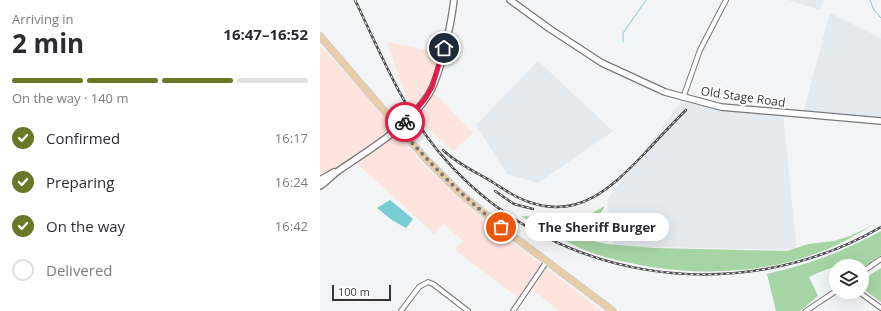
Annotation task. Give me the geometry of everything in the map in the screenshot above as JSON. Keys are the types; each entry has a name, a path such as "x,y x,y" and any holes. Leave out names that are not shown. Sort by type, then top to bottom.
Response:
{"main road":[{"path":"320,36 425,158 459,192 497,223 613,311"}],"street":[{"path":"320,180 338,170 399,128 425,99 432,87 444,48 454,0"},
{"name":"Old Stage Road","path":"510,0 550,29 602,63 651,86 683,98 714,106 740,110 881,121"},
{"path":"683,98 700,50 726,0"},
{"path":"320,186 338,170"},
{"path":"869,267 881,259"},
{"path":"512,311 547,261"},
{"path":"401,311 417,290 428,282 434,284 468,311"},
{"path":"806,311 829,296"},
{"path":"869,299 881,308"}],"shaded area":[{"path":"788,0 823,0 820,10"},
{"path":"830,13 881,38 881,118 803,113"},
{"path":"387,42 442,53 434,93 473,133 453,151 416,117 401,83"},
{"path":"320,45 375,105 421,162 496,229 602,311 559,311 528,286 519,298 455,250 463,241 444,224 434,234 358,164 348,160 320,180"},
{"path":"538,61 613,131 538,183 507,174 476,125"},
{"path":"681,102 783,116 797,250 614,246 607,200"}],"green space":[{"path":"605,206 585,239 606,244 655,248 787,251 808,244 834,241 850,236 873,225 834,246 794,260 740,270 685,271 631,263 594,254 551,233 521,216 545,217 561,224 579,220"},
{"path":"881,231 881,255 869,263 869,259 829,259 829,269 809,277 818,296 800,311 776,311 767,274 826,257"},
{"path":"881,268 881,302 869,293 869,276"}],"water":[{"path":"390,200 413,219 406,228 392,220 377,208"}],"waterway":[{"path":"623,42 623,33 646,0"},
{"path":"870,0 874,10 881,18"}],"railway":[{"path":"355,0 392,78 413,116 438,151 482,195 532,230 587,255 646,270 706,274 766,269 825,253 881,227"},
{"path":"443,150 461,164 511,194 529,202 547,206 564,207 593,197 620,178 686,110"},
{"path":"495,191 514,204 533,209"}],"way so far":[{"path":"405,122 399,128 425,158 459,192 501,227"}],"place":[{"name":"The Sheriff Burger","path":"501,227"}],"route":[{"path":"405,122 429,94 438,71 444,48"}]}
